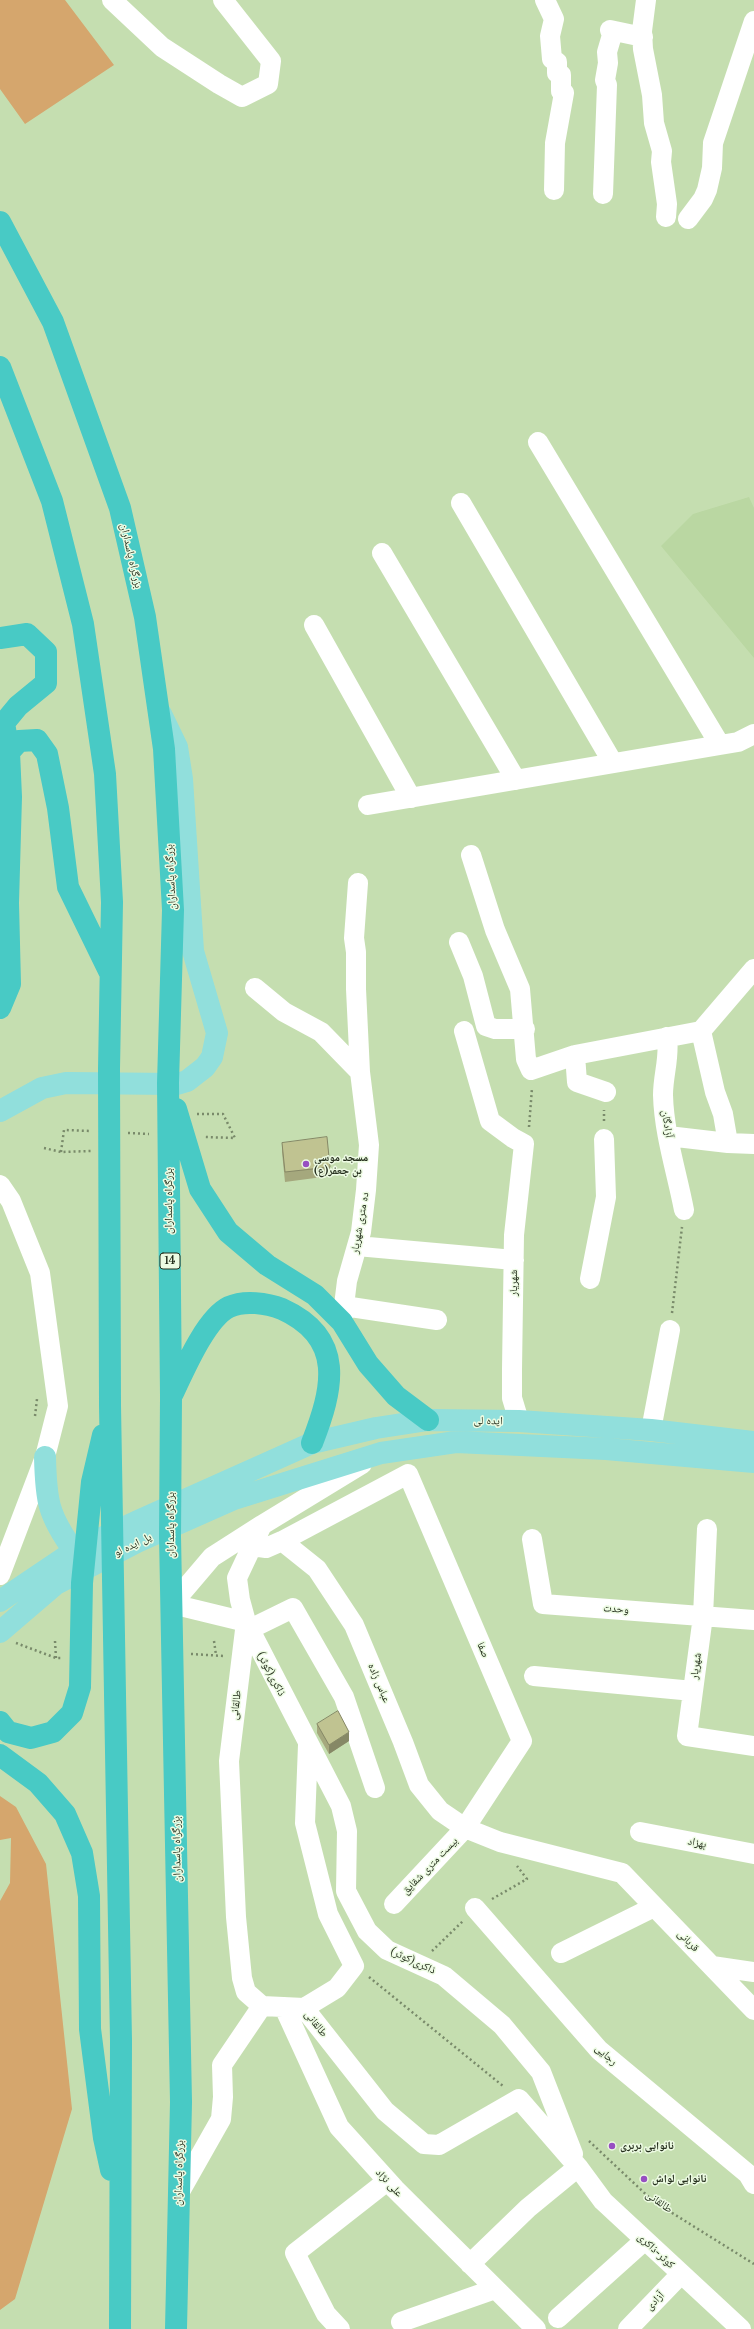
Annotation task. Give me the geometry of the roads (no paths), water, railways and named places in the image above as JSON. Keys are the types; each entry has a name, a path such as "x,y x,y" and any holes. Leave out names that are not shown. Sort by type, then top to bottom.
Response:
{"highway":[{"name":"بزرگراه پاسداران","path":"0,222 53,322 120,508 145,617 164,749 173,910 168,1083 171,1397 170,1536 181,2102 176,2329"},
{"path":"0,367 52,501 83,624 106,774 112,902 109,1151 110,1405 121,2041 120,2329"},
{"path":"0,638 27,634 46,652 46,683 18,706 4,723 9,752 11,797 8,903 10,984 0,1008"},
{"path":"9,752 19,741 37,740 47,754 58,808 68,887 111,976"},
{"path":"168,1083 200,1189 228,1232 267,1265 343,1314 368,1364 396,1396 428,1420"},
{"path":"171,1397 194,1348 219,1314 229,1307 250,1303 276,1307 300,1318 317,1334 327,1357 331,1384 325,1410 312,1443"},
{"path":"0,1722 8,1732 31,1738 53,1732 72,1713 80,1687 82,1583 92,1482 110,1405"},
{"path":"0,1755 38,1783 65,1814 82,1853 89,1896 90,2029 104,2138 120,2215"}],"main road":[{"path":"0,1111 42,1088 66,1083 177,1084 187,1081 197,1074 212,1057 217,1033 193,951 182,779 177,747 158,708"},
{"name":"ایده لی","path":"232,1489 312,1443 376,1428 428,1420 519,1421 651,1430 754,1442"},
{"name":"ایده لی","path":"232,1489 381,1453 456,1442 606,1450 754,1462"},
{"path":"45,1457 46,1494 51,1513 61,1534 74,1551"},
{"name":"پل ایده لو","path":"0,1601 74,1551 232,1489"},
{"name":"پل ایده لو","path":"7,1637 56,1584 137,1542 232,1489"}],"street":[{"path":"112,0 162,47 242,97 268,84 270,61 223,0"},
{"path":"545,0 554,15 550,36 550,49 552,59 557,62 558,73 561,75 561,91 564,93 554,149 554,190"},
{"path":"646,0 643,37 654,123 662,151 661,162 667,204 666,217"},
{"path":"688,219 704,199 707,190 712,168 713,143 754,21"},
{"path":"603,194 607,85 604,80 608,63 607,52 612,35 610,30 643,37"},
{"path":"743,54 754,70"},
{"path":"538,442 720,745"},
{"path":"461,503 613,763"},
{"path":"382,553 516,780"},
{"path":"314,625 411,798"},
{"path":"368,805 738,742 754,734"},
{"path":"471,855 495,930 520,989 525,1029 526,1059 531,1070 575,1055 701,1031 754,969"},
{"name":"ده متری شهریار","path":"343,1314 347,1281 357,1246 366,1190 369,1145 360,1072 354,938 358,883"},
{"path":"459,942 473,976 486,1026 495,1029 525,1029"},
{"path":"255,988 284,1012 321,1032 360,1072"},
{"name":"شهریار","path":"464,1031 490,1121 524,1144 514,1235 512,1391 519,1421"},
{"path":"701,1031 715,1092 723,1114 728,1143"},
{"name":"آزادگان","path":"667,1037 669,1051 663,1094 668,1136 684,1210"},
{"path":"575,1055 577,1082 606,1092"},
{"path":"668,1136 728,1143 754,1144"},
{"path":"590,1279 606,1197 604,1139"},
{"path":"0,1185 11,1201 40,1273 58,1406 45,1457 0,1575"},
{"path":"357,1246 514,1260"},
{"path":"343,1314 437,1320"},
{"path":"651,1430 670,1330"},
{"path":"375,1788 344,1697 293,1608 247,1626 172,1604 212,1557 381,1453"},
{"name":"صفا","path":"252,1546 266,1548 282,1541 408,1474 522,1742 466,1828"},
{"name":"ذاکری(کوثر)","path":"262,1525 237,1578 240,1600 247,1626 341,1806 347,1831 346,1890 367,1931 387,1950 444,1976 502,2025 541,2072 578,2167"},
{"name":"شهریار","path":"707,1529 703,1616 687,1736 754,1746"},
{"name":"وحدت","path":"532,1539 544,1604 754,1620"},
{"name":"عباس زاده","path":"282,1541 317,1569 354,1625 404,1742 419,1785 440,1812 466,1828"},
{"name":"طالقانی","path":"247,1626 229,1761 236,1917 242,1978 246,1992 262,2006 304,2008 385,2111 424,2144 439,2145 519,2099 578,2167"},
{"path":"534,1676 693,1691"},
{"path":"304,2008 337,1988 354,1966 328,1914 305,1823 308,1743"},
{"name":"قربانی","path":"466,1828 500,1842 622,1873 754,2010"},
{"name":"بیست متری شقایق","path":"394,1904 466,1828"},
{"name":"بهزاد","path":"640,1832 754,1854"},
{"path":"560,1953 654,1907"},
{"name":"رجایی","path":"475,1908 599,2050 752,2176"},
{"path":"712,1966 754,1972"},
{"path":"178,2195 221,2119 223,2097 222,2065 262,2006"},
{"name":"علی نژاد","path":"284,2007 339,2127 387,2180 536,2329"},
{"path":"470,2264 528,2208 578,2167"},
{"name":"کوثر-ذاکری","path":"578,2167 603,2201 741,2329"},
{"path":"340,2329 326,2314 295,2254 387,2180"},
{"path":"558,2318 645,2240"},
{"name":"آزادی","path":"628,2329 681,2274"},
{"path":"396,2327 495,2289"}],"place":[{"name":"مسجد موسی بن جعفر(ع)","path":"306,1164"},
{"name":"نانوایی بربری","path":"612,2146"},
{"name":"نانوایی لواش","path":"644,2179"}]}
